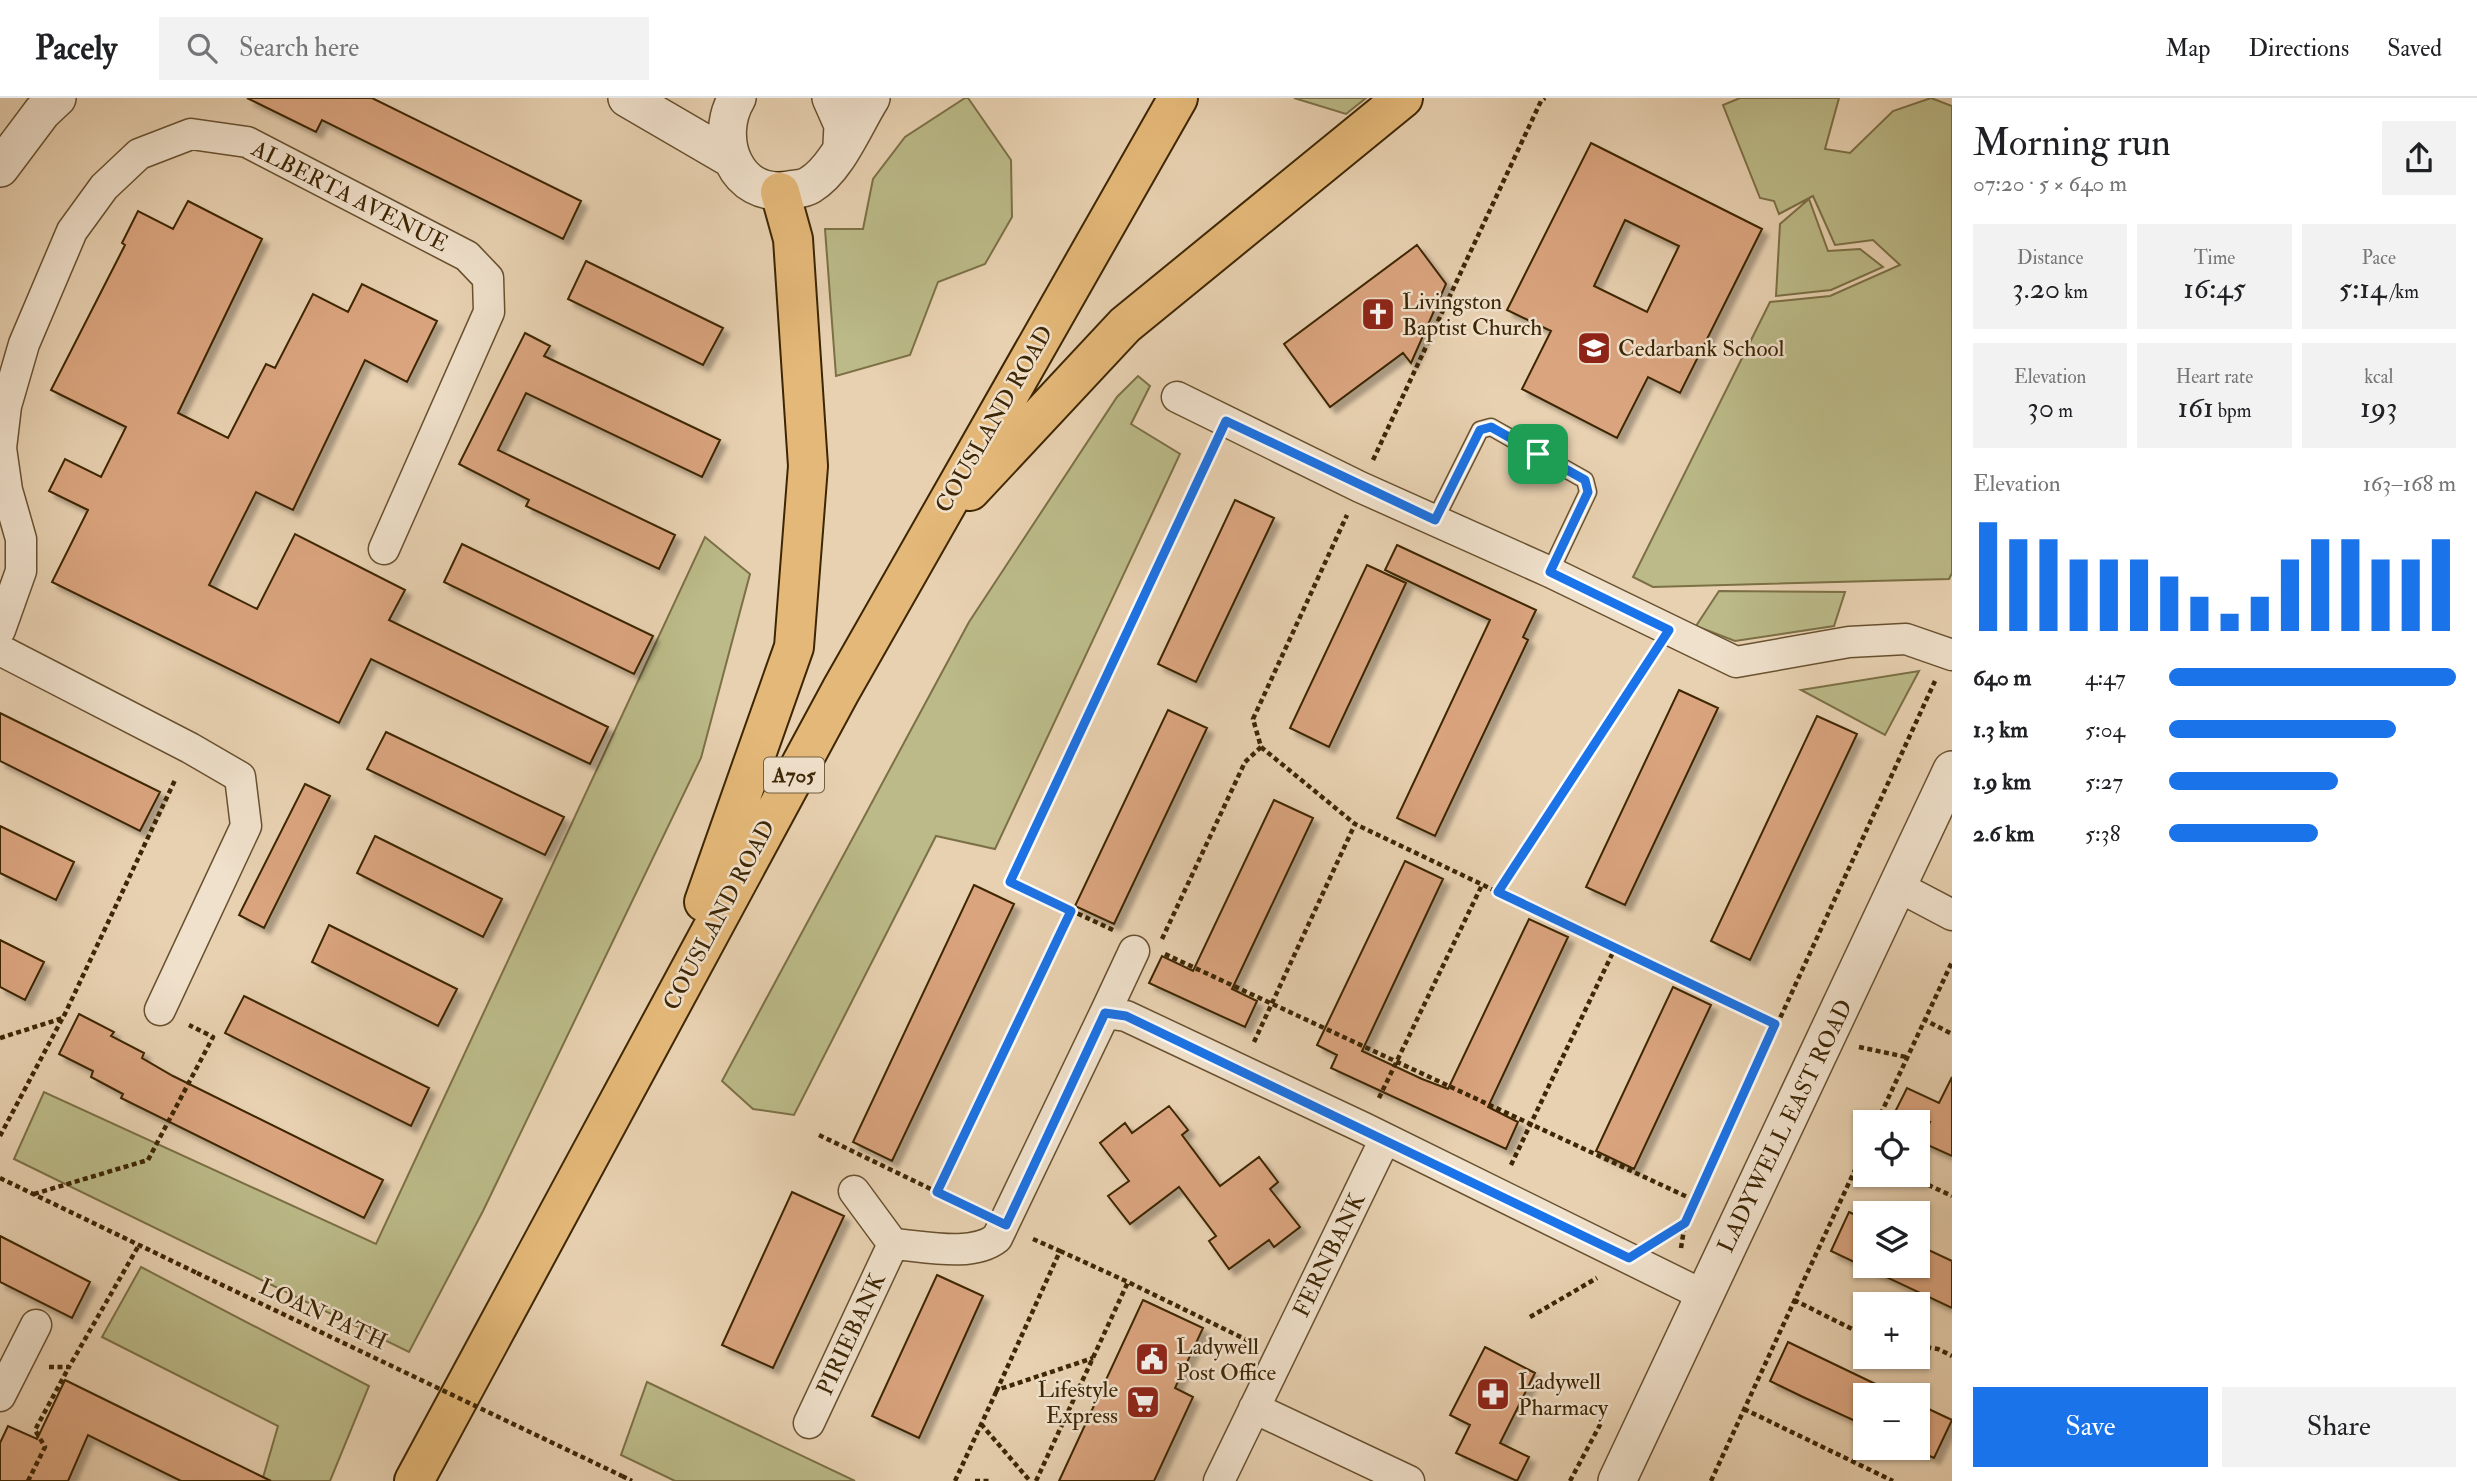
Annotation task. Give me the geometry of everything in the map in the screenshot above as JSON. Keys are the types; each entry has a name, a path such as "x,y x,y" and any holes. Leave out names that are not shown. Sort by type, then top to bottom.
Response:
{"main road":[{"name":"COUSLAND ROAD","path":"414,1481 841,690 1178,98"},
{"path":"928,536 1125,325 1403,98"},
{"path":"664,1017 794,647 807,466 793,239 780,192"}],"street":[{"path":"0,168 42,112 57,98"},
{"path":"626,98 730,158 750,182 780,192 807,187 830,170 871,98"},
{"path":"730,158 725,136 728,113 737,98"},
{"path":"831,98 843,125 842,145"},
{"name":"ALBERTA AVENUE","path":"0,630 21,571 21,539 7,490 1,448 6,406 24,344 72,231 104,187 139,154 191,134 247,142 467,256 488,278 489,312 384,549"},
{"path":"1177,397 1360,487 1550,572 1736,662 1849,642 1906,639 1950,654"},
{"path":"0,650 190,748 240,777 246,825 160,1010"},
{"name":"LADYWELL EAST ROAD","path":"1617,1481 1952,770"},
{"path":"1899,887 1952,915"},
{"path":"1006,1225 1105,1013 1127,942"},
{"path":"1105,1013 1126,1016 1241,1070 1703,1296"},
{"name":"FERNBANK","path":"1219,1481 1280,1356 1375,1134"},
{"name":"PIRIEBANK","path":"855,1191 893,1244"},
{"name":"PIRIEBANK","path":"893,1244 986,1247 1006,1225"},
{"name":"PIRIEBANK","path":"809,1423 893,1244"},
{"path":"0,1396 36,1325"},
{"path":"1254,1408 1409,1481"}],"lane":[{"path":"1435,520 1480,430 1491,427 1585,480 1588,492 1550,572"}],"path":[{"path":"1545,98 1541,100 1252,719 1261,747 1355,824 1775,1024"},
{"path":"1127,942 1010,882 1226,421"},
{"path":"1498,892 1669,630"},
{"path":"1530,1317 1685,1223 1775,1024 1950,654"},
{"path":"1261,747 1245,762 1157,950 1696,1201"},
{"path":"0,1136 63,1018 190,748"},
{"path":"1241,1070 1355,824"},
{"path":"1375,1134 1396,1062 1482,884"},
{"path":"937,1192 1071,911"},
{"path":"1497,1194 1615,948"},
{"path":"1882,1110 1952,962"},
{"path":"34,1194 148,1160 213,1037 160,1010"},
{"path":"0,1038 63,1018"},
{"path":"1923,1019 1952,1034"},
{"path":"1826,1040 1906,1057"},
{"path":"818,1135 1280,1356"},
{"name":"LOAN PATH","path":"0,1178 632,1481"},
{"path":"1711,1481 1853,1178"},
{"path":"1930,1186 1952,1196"},
{"path":"28,1481 45,1447 35,1430 139,1245"},
{"path":"955,1481 1060,1251"},
{"path":"1036,1481 1128,1282"},
{"path":"1794,1300 1853,1330"},
{"path":"1930,1348 1952,1356"},
{"path":"997,1390 1093,1358"},
{"path":"15,1367 69,1367"},
{"path":"1744,1409 1893,1481"},
{"path":"981,1424 1030,1481"},
{"path":"975,1481 992,1481"}],"shaded area":[{"path":"968,98 1011,160 1012,217 985,264 938,282 910,355 836,376 825,229 863,229 873,179 905,137"},
{"path":"1294,98 1366,98 1346,114"},
{"path":"1740,98 1839,98 1825,149 1850,153 1893,111 1931,98 1952,106 1952,573 1949,579 1653,587 1633,577 1770,302 1830,296 1900,265 1873,240 1835,245 1813,196 1779,214 1774,201 1760,198 1723,105"},
{"path":"1809,199 1828,251 1860,249 1883,267 1831,290 1776,296 1780,224"},
{"path":"1138,376 1150,386 1131,424 1180,454 995,849 936,836 794,1115 753,1109 722,1081 969,622 1117,397"},
{"path":"705,537 750,574 701,758 483,1211 409,1352 14,1159 44,1092 376,1244"},
{"path":"1719,591 1845,592 1834,626 1735,641 1696,626"},
{"path":"1919,671 1885,735 1801,690"},
{"path":"141,1267 369,1386 330,1481 262,1481 278,1426 102,1337"},
{"path":"647,1382 855,1481 675,1481 621,1455"}],"building":[{"path":"247,98 372,98 581,201 563,239 322,120 316,132"},
{"path":"1591,143 1762,229 1680,393 1648,377 1617,438 1522,389 1551,331 1507,310","holes":["1625,220 1679,246 1647,312 1594,286"]},
{"path":"188,201 262,239 178,413 228,438 266,364 275,368 313,294 348,312 362,284 437,321 407,382 365,360 293,510 256,492 209,585 257,609 295,534 405,590 389,620 608,727 590,764 371,659 339,723 52,582 88,510 49,491 65,459 101,477 126,427 51,390 125,245 122,243 138,211 173,229"},
{"name":"Livingston Baptist Church","path":"1417,245 1446,284 1411,363 1403,353 1330,407 1284,344"},
{"path":"586,261 723,328 703,365 568,299"},
{"path":"525,333 550,346 544,356 720,440 702,477 526,393 498,450 675,535 659,569 526,506 529,500 459,464"},
{"path":"1235,500 1274,518 1196,682 1158,664"},
{"path":"462,544 653,636 634,674 444,582"},
{"path":"1397,545 1536,610 1523,637 1528,640 1435,836 1397,818 1490,620 1385,570"},
{"path":"1367,565 1406,583 1329,747 1290,728"},
{"path":"1679,690 1718,708 1625,905 1586,887"},
{"path":"1168,710 1207,728 1114,924 1075,906"},
{"path":"0,713 160,792 140,831 0,761"},
{"path":"1817,716 1857,734 1750,960 1711,941"},
{"path":"386,732 564,817 545,855 367,769"},
{"path":"305,784 330,796 264,928 239,915"},
{"path":"1274,800 1313,818 1232,989 1257,1001 1245,1027 1149,983 1162,956 1193,971"},
{"path":"0,826 74,862 56,900 0,873"},
{"path":"375,836 502,899 483,937 357,873"},
{"path":"1405,861 1443,879 1362,1051 1422,1079 1448,1089 1529,919 1568,937 1488,1107 1518,1122 1506,1149 1331,1068 1337,1055 1317,1045"},
{"path":"974,885 1014,904 892,1161 853,1142"},
{"path":"329,925 457,989 438,1026 312,962"},
{"path":"0,940 44,962 25,1000 0,987"},
{"path":"1673,987 1711,1005 1634,1169 1596,1151"},
{"path":"244,996 429,1088 411,1126 225,1033"},
{"path":"79,1014 114,1032 111,1036 144,1053 142,1058 173,1076 383,1180 364,1218 121,1098 123,1094 91,1077 93,1071 59,1054"},
{"path":"1952,1077 1952,1156 1930,1146 1930,1110 1896,1110 1907,1088 1939,1103"},
{"path":"1169,1106 1188,1130 1182,1135 1220,1186 1259,1157 1278,1182 1270,1189 1300,1227 1274,1247 1269,1240 1229,1269 1209,1241 1216,1236 1179,1187 1130,1224 1108,1196 1129,1181 1100,1143 1125,1123 1132,1133"},
{"path":"792,1192 844,1216 773,1368 722,1345"},
{"path":"1849,1212 1853,1214 1853,1261 1831,1251"},
{"path":"0,1236 90,1282 72,1318 0,1282"},
{"path":"1930,1251 1952,1261 1952,1308 1930,1298 1930,1292 1918,1292 1888,1278 1930,1278"},
{"path":"937,1275 983,1296 919,1438 872,1416"},
{"path":"1143,1300 1203,1328 1175,1388 1193,1397 1154,1481 1059,1481"},
{"path":"1788,1342 1873,1383 1853,1383 1853,1420 1770,1381"},
{"name":"Ladywell Pharmacy","path":"1485,1347 1535,1373 1500,1443 1529,1457 1517,1481 1456,1453 1470,1425 1450,1415"},
{"path":"65,1380 271,1481 181,1481 88,1435 68,1481 0,1481 0,1443 8,1426 37,1439"},
{"path":"1930,1410 1952,1420 1934,1458 1930,1456"}],"place":[{"name":"Livingston Baptist Church","path":"1378,314"},
{"name":"Cedarbank School","path":"1594,348"},
{"name":"Ladywell Post Office","path":"1152,1359"},
{"name":"Ladywell Pharmacy","path":"1493,1394"},
{"name":"Lifestyle Express","path":"1143,1402"}],"route":[{"path":"1226,421 1360,487 1435,520 1480,430 1491,427 1538,454 1585,480 1588,492 1550,572 1669,630 1498,892 1775,1024 1685,1223 1629,1258 1364,1128 1126,1016 1105,1013 1006,1225 937,1192 1071,911 1010,882 1226,421"}]}
